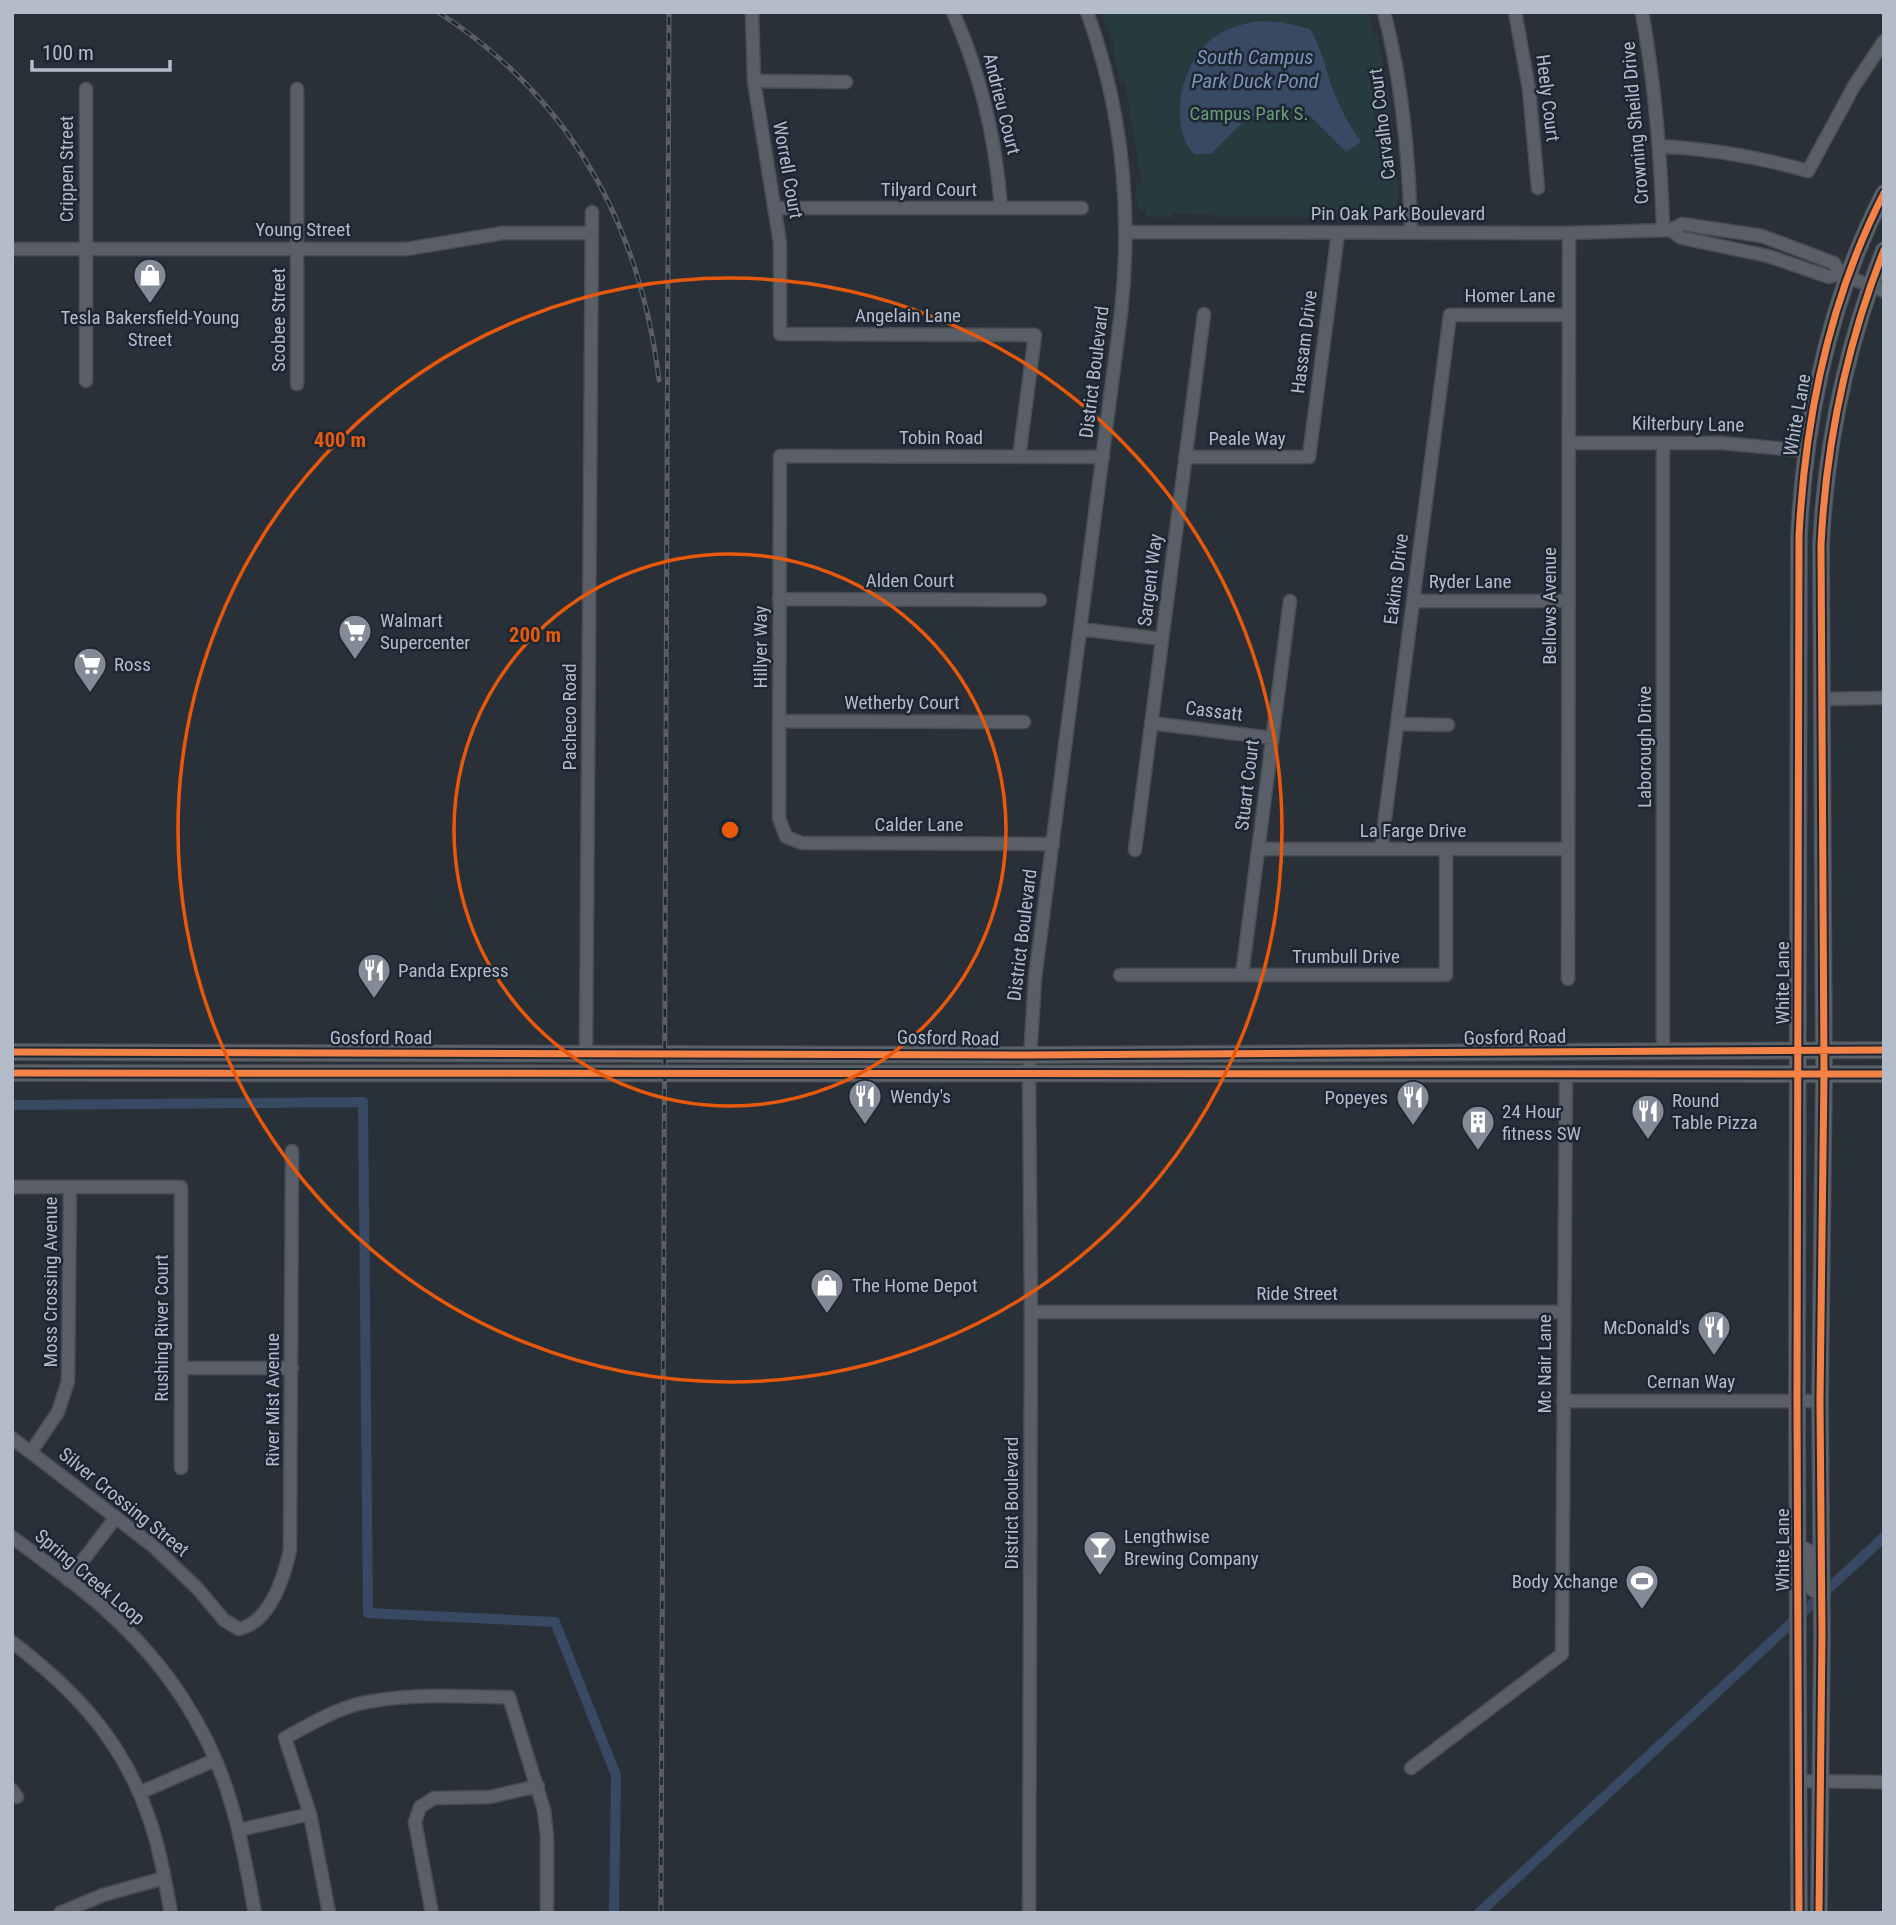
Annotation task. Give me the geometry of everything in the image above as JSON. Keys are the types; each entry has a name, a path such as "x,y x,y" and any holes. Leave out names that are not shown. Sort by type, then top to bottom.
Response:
{"main road":[{"name":"White Lane","path":"1819,1913 1822,1636 1807,1557 1797,1399 1799,536 1806,451 1826,346 1844,276 1884,193"},
{"name":"White Lane","path":"1799,1913 1798,1637 1820,1401 1824,1073 1821,545 1828,460 1843,375 1877,289 1884,250"},
{"name":"Gosford Road","path":"12,1052 1030,1055 1884,1050"},
{"path":"1566,1074 1571,1067 1582,1063 1656,1051"},
{"path":"501,1073 527,1064 569,1064 581,1059 586,1053"},
{"path":"582,1074 596,1066 631,1064 657,1053"},
{"path":"731,1074 750,1063 812,1062 819,1053"},
{"path":"823,1075 828,1067 837,1064 895,1063 920,1053"},
{"path":"1273,1074 1284,1065 1371,1064 1411,1054"},
{"name":"Gosford Road","path":"12,1073 1884,1074"}],"street":[{"name":"Worrell Court","path":"752,12 754,81 780,243 780,334"},
{"name":"Andrieu Court","path":"953,12 976,69 986,103 1001,208"},
{"name":"District Boulevard","path":"1029,1913 1030,1055 1035,978 1122,313 1127,232 1124,170 1114,104 1087,12"},
{"name":"Carvalho Court","path":"1384,12 1401,97 1407,145 1411,233"},
{"name":"Heely Court","path":"1515,12 1529,89 1538,188"},
{"name":"Crowning Sheild Drive","path":"1642,12 1655,93 1667,230"},
{"path":"1660,146 1722,151 1808,171 1836,117 1884,41"},
{"path":"754,81 846,82"},
{"name":"Crippen Street","path":"86,89 86,381"},
{"name":"Scobee Street","path":"297,89 297,384"},
{"name":"Tilyard Court","path":"775,208 1082,208"},
{"name":"Pacheco Road","path":"586,1053 592,212"},
{"name":"Pin Oak Park Boulevard","path":"1127,232 1569,233 1667,230 1682,224 1762,236 1834,263 1844,276"},
{"name":"Pin Oak Park Boulevard","path":"1667,230 1682,239 1768,256 1829,277 1844,276 1877,289"},
{"name":"Young Street","path":"12,248 407,249 503,233 592,233"},
{"name":"Hassam Drive","path":"1309,457 1338,233"},
{"name":"Bellows Avenue","path":"1568,979 1569,233"},
{"name":"Sargent Way","path":"1135,850 1204,314"},
{"name":"Homer Lane","path":"1450,315 1569,315"},
{"name":"Eakins Drive","path":"1381,849 1450,315"},
{"name":"Angelain Lane","path":"780,334 1035,335 1019,457"},
{"name":"Kilterbury Lane","path":"1569,443 1740,443 1806,451"},
{"name":"Laborough Drive","path":"1656,1051 1663,443"},
{"name":"Tobin Road","path":"780,456 1103,457"},
{"name":"Hillyer Way","path":"780,456 779,818 786,837"},
{"name":"Peale Way","path":"1185,457 1309,457"},
{"name":"Alden Court","path":"779,599 1040,600"},
{"name":"Stuart Court","path":"1242,975 1290,601"},
{"name":"Ryder Lane","path":"1413,601 1569,601"},
{"path":"1081,629 1162,639"},
{"path":"1821,699 1884,698"},
{"name":"Wetherby Court","path":"779,721 1024,722"},
{"name":"Cassatt","path":"1151,723 1272,738"},
{"path":"1397,724 1447,724"},
{"name":"Calder Lane","path":"786,837 802,843 1053,844"},
{"name":"La Farge Drive","path":"1258,849 1568,849"},
{"name":"Trumbull Drive","path":"1120,975 1446,975 1446,849"},
{"name":"Mc Nair Lane","path":"1411,1768 1562,1654 1566,1074"},
{"name":"River Mist Avenue","path":"239,1629 250,1626 272,1599 281,1584 290,1550 292,1151"},
{"path":"12,1187 70,1187"},
{"name":"Rushing River Court","path":"70,1187 181,1187 181,1468"},
{"name":"Moss Crossing Avenue","path":"31,1452 58,1412 68,1381 70,1187"},
{"name":"Ride Street","path":"1031,1312 1563,1312"},
{"path":"181,1368 292,1368"},
{"name":"Cernan Way","path":"1563,1401 1820,1401"},
{"name":"Silver Crossing Street","path":"12,1438 170,1562 224,1620 239,1629"},
{"path":"68,1580 116,1517"},
{"name":"Spring Creek Loop","path":"12,1538 107,1611 149,1653 188,1706 215,1760 239,1830 255,1913"},
{"path":"12,1642 55,1676 83,1703 118,1751 139,1793 156,1841 171,1913"},
{"path":"329,1913 310,1814 285,1738 336,1712 382,1699 404,1697 509,1698 538,1786 547,1836 547,1913"},
{"path":"139,1793 215,1760"},
{"path":"1800,1781 1884,1782"},
{"path":"432,1913 415,1822 420,1807 434,1798 490,1797 538,1786"},
{"path":"239,1830 310,1814"},
{"path":"60,1913 103,1895 164,1878"}],"green space":[{"name":"Campus Park S.","path":"1101,12 1369,12 1374,41 1376,28 1388,89 1396,158 1390,140 1393,180 1397,174 1398,208 1389,210 1392,213 1390,217 1313,214 1322,217 1208,217 1217,214 1171,213 1176,217 1148,217 1146,209 1143,211 1137,207 1136,181 1140,185 1141,182 1125,83 1123,75 1122,87 1112,49 1114,47"}],"water":[{"name":"South Campus Park Duck Pond","path":"1257,21 1281,22 1310,29 1338,102 1361,142 1346,152 1310,116 1296,108 1247,118 1211,154 1194,154 1186,142 1180,115 1180,100 1188,71 1203,47 1215,37 1235,27"}],"waterway":[{"path":"12,1105 363,1102 368,1613 555,1622 616,1775 614,1913"},
{"path":"1479,1913 1884,1537"}],"railway":[{"path":"438,12 485,46 526,84 561,125 591,170 616,218 635,269 650,323 659,380"},
{"path":"661,1913 669,12"}],"cycle path":[{"path":"1799,1913 1799,536 1807,447 1823,360 1848,275 1884,193"},
{"path":"1819,1913 1824,1073 1821,545 1828,469 1840,395 1859,322 1884,250"},
{"path":"12,1052 1029,1055 1884,1050"},
{"path":"12,1073 1884,1074"}],"place":[{"name":"Tesla Bakersfield-Young Street","path":"150,305"},
{"name":"Walmart Supercenter","path":"355,661"},
{"name":"Ross","path":"90,694"},
{"name":"Panda Express","path":"374,1000"},
{"name":"Wendy's","path":"865,1126"},
{"name":"Popeyes","path":"1413,1127"},
{"name":"Round Table Pizza","path":"1648,1141"},
{"name":"24 Hour fitness SW","path":"1478,1152"},
{"name":"The Home Depot","path":"827,1315"},
{"name":"McDonald's","path":"1714,1357"},
{"name":"Lengthwise Brewing Company","path":"1100,1577"},
{"name":"Body Xchange","path":"1642,1611"}]}
